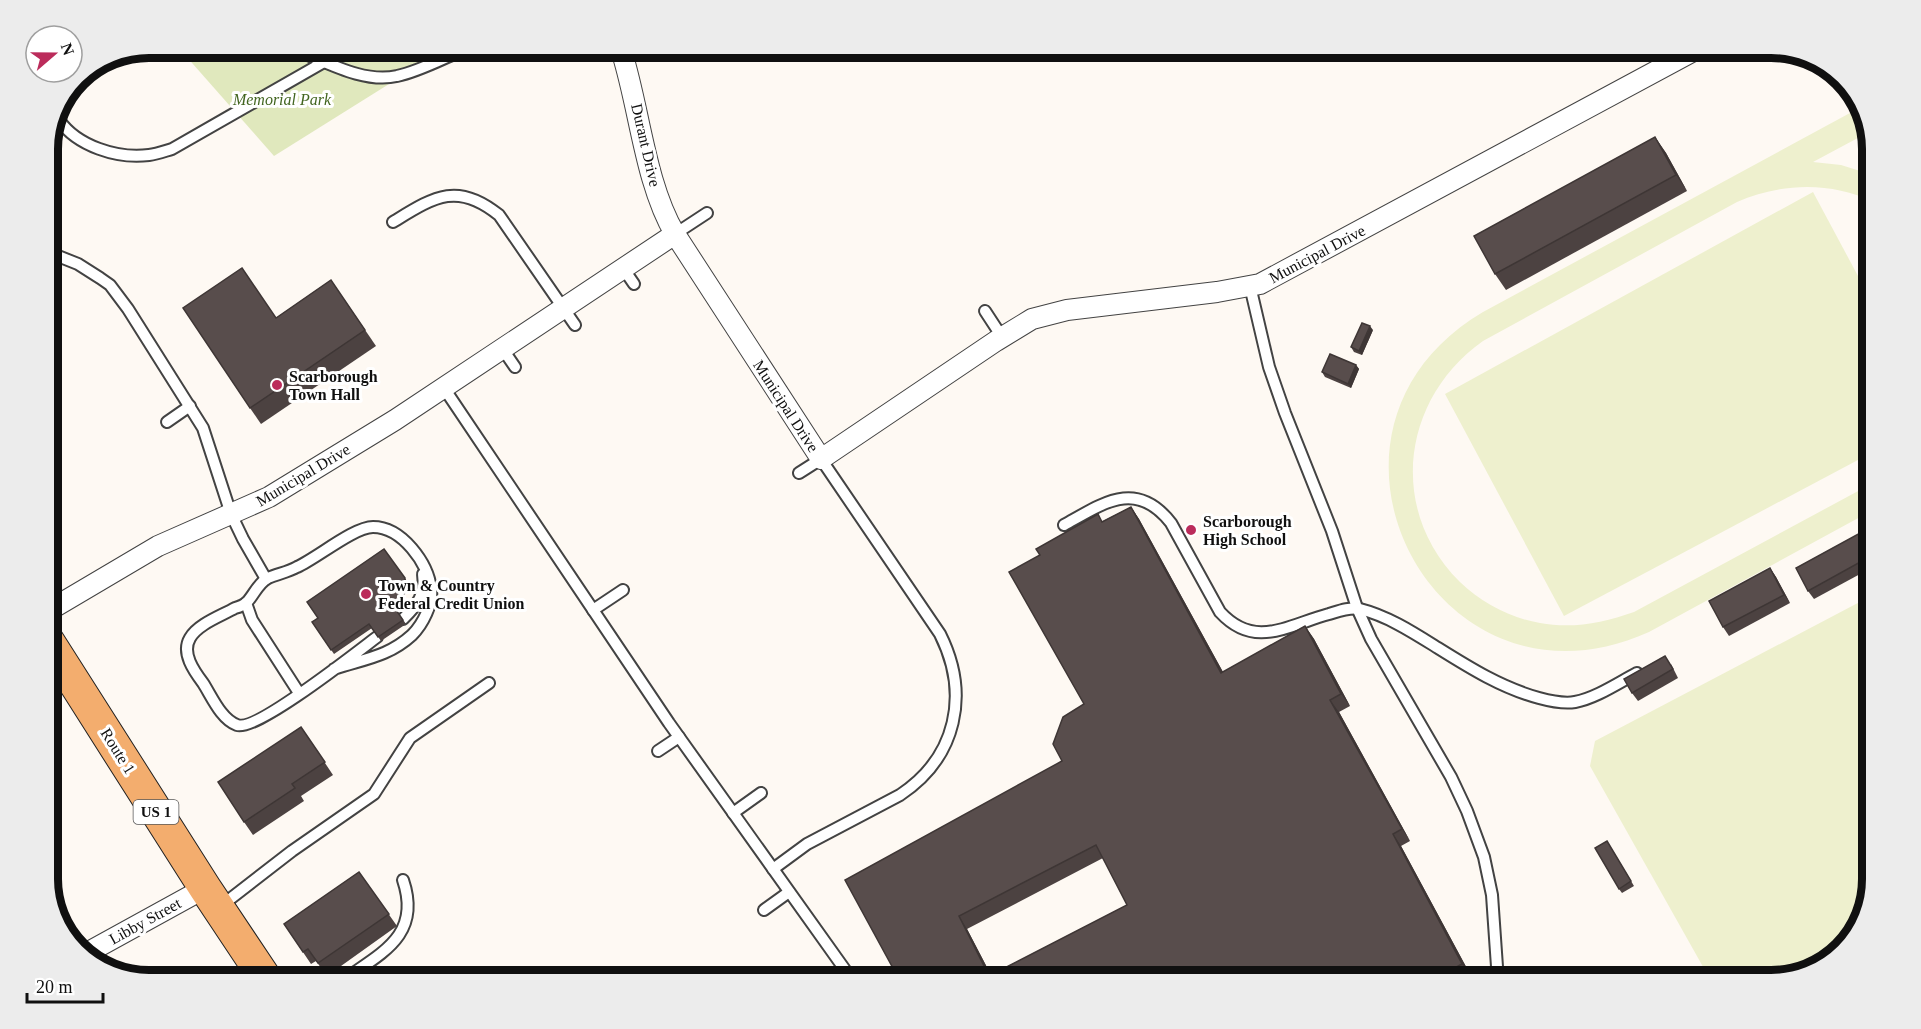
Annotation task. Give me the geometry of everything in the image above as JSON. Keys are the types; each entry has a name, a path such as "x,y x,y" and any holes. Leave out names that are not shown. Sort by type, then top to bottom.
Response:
{"main road":[{"name":"Route 1","path":"59,658 211,898 260,970"}],"street":[{"name":"Durant Drive","path":"624,59 660,205 675,234"},
{"name":"Municipal Drive","path":"59,604 158,546 269,496 444,388 563,308 629,276 675,234 821,459 1002,337 1032,320 1067,310 1217,292 1250,286 1277,277 1679,59"},
{"name":"Libby Street","path":"93,950 211,898"}],"lane":[{"path":"317,59 364,75 396,77 441,59"},
{"path":"62,125 77,140 96,148 149,155 172,148 324,62"},
{"path":"393,222 419,206 449,196 464,195 486,204 499,215 575,325"},
{"path":"675,234 707,213"},
{"path":"59,256 78,264 110,285 128,309 190,406 209,441 231,514 266,579"},
{"path":"1250,286 1269,367 1332,531 1357,609 1371,639 1451,777 1475,832 1489,874 1497,970"},
{"path":"985,311 1002,337"},
{"path":"502,348 515,367"},
{"path":"444,388 679,737 845,970"},
{"path":"167,422 190,406"},
{"path":"773,869 807,844 914,786 941,750 955,711 954,665 940,634 821,459 800,473"},
{"path":"1064,525 1115,499 1131,498 1150,505 1172,523 1220,612 1228,621 1258,634 1342,610 1357,609 1372,612 1413,632 1499,684 1547,700 1575,702 1639,672"},
{"path":"334,669 386,653 413,634 429,609 431,590 425,568 408,545 388,530 372,527 360,531 299,567 266,579 246,603 194,632 188,640 186,649 193,668 225,717 239,726 260,720 377,637"},
{"path":"403,619 422,596 424,585 417,557"},
{"path":"593,610 623,590"},
{"path":"246,603 252,620 300,693"},
{"path":"211,898 292,851 364,802 382,784 398,754 411,738 489,683"},
{"path":"658,751 679,737"},
{"path":"733,813 761,793"},
{"path":"357,970 388,948 399,936 409,910 404,880"},
{"path":"764,910 789,892"}],"green space":[{"name":"Memorial Park","path":"189,59 429,59 274,156"},
{"path":"1854,111 1861,136 1813,162 1841,165 1862,172 1862,197 1840,190 1805,187 1770,191 1737,202 1483,341 1456,365 1435,393 1421,423 1414,456 1414,489 1421,522 1437,553 1460,582 1487,603 1507,613 1529,621 1552,625 1599,622 1634,612 1862,489 1862,516 1649,632 1572,651 1504,640 1449,605 1410,553 1390,491 1394,426 1423,364 1483,312"},
{"path":"1813,192 1862,283 1862,458 1564,616 1445,394"},
{"path":"1862,601 1861,897 1853,920 1840,939 1827,952 1806,964 1783,970 1705,970 1590,766 1595,741"}],"building":[{"path":"1655,137 1676,175 1495,274 1474,236"},
{"name":"Scarborough Town Hall","path":"242,268 276,318 331,280 365,330 250,408 183,308"},
{"path":"1362,323 1370,326 1359,351 1351,347"},
{"path":"1330,354 1356,365 1348,384 1322,372"},
{"name":"Scarborough High School","path":"1131,507 1221,673 1305,626 1341,694 1330,700 1402,829 1393,834 1462,964 1451,970 1001,970 1127,905 1096,845 959,916 986,970 894,970 845,880 1062,761 1053,744 1063,717 1084,704 1009,572 1040,555 1036,549 1098,514 1102,522"},
{"path":"1862,532 1862,561 1808,591 1796,568"},
{"name":"Town & Country Federal Credit Union","path":"384,549 405,578 398,604 394,607 403,620 378,637 369,624 331,650 312,622 318,618 307,602"},
{"path":"1770,568 1784,595 1723,627 1709,601"},
{"path":"1665,656 1673,669 1632,693 1624,679"},
{"path":"301,727 325,762 292,784 295,788 244,822 218,782"},
{"path":"1607,841 1631,881 1619,889 1595,848"},
{"path":"359,872 389,914 318,963 308,949 303,952 284,924"}],"place":[{"name":"Scarborough Town Hall","path":"277,385"},
{"name":"Scarborough High School","path":"1191,530"},
{"name":"Town & Country Federal Credit Union","path":"366,594"}]}
